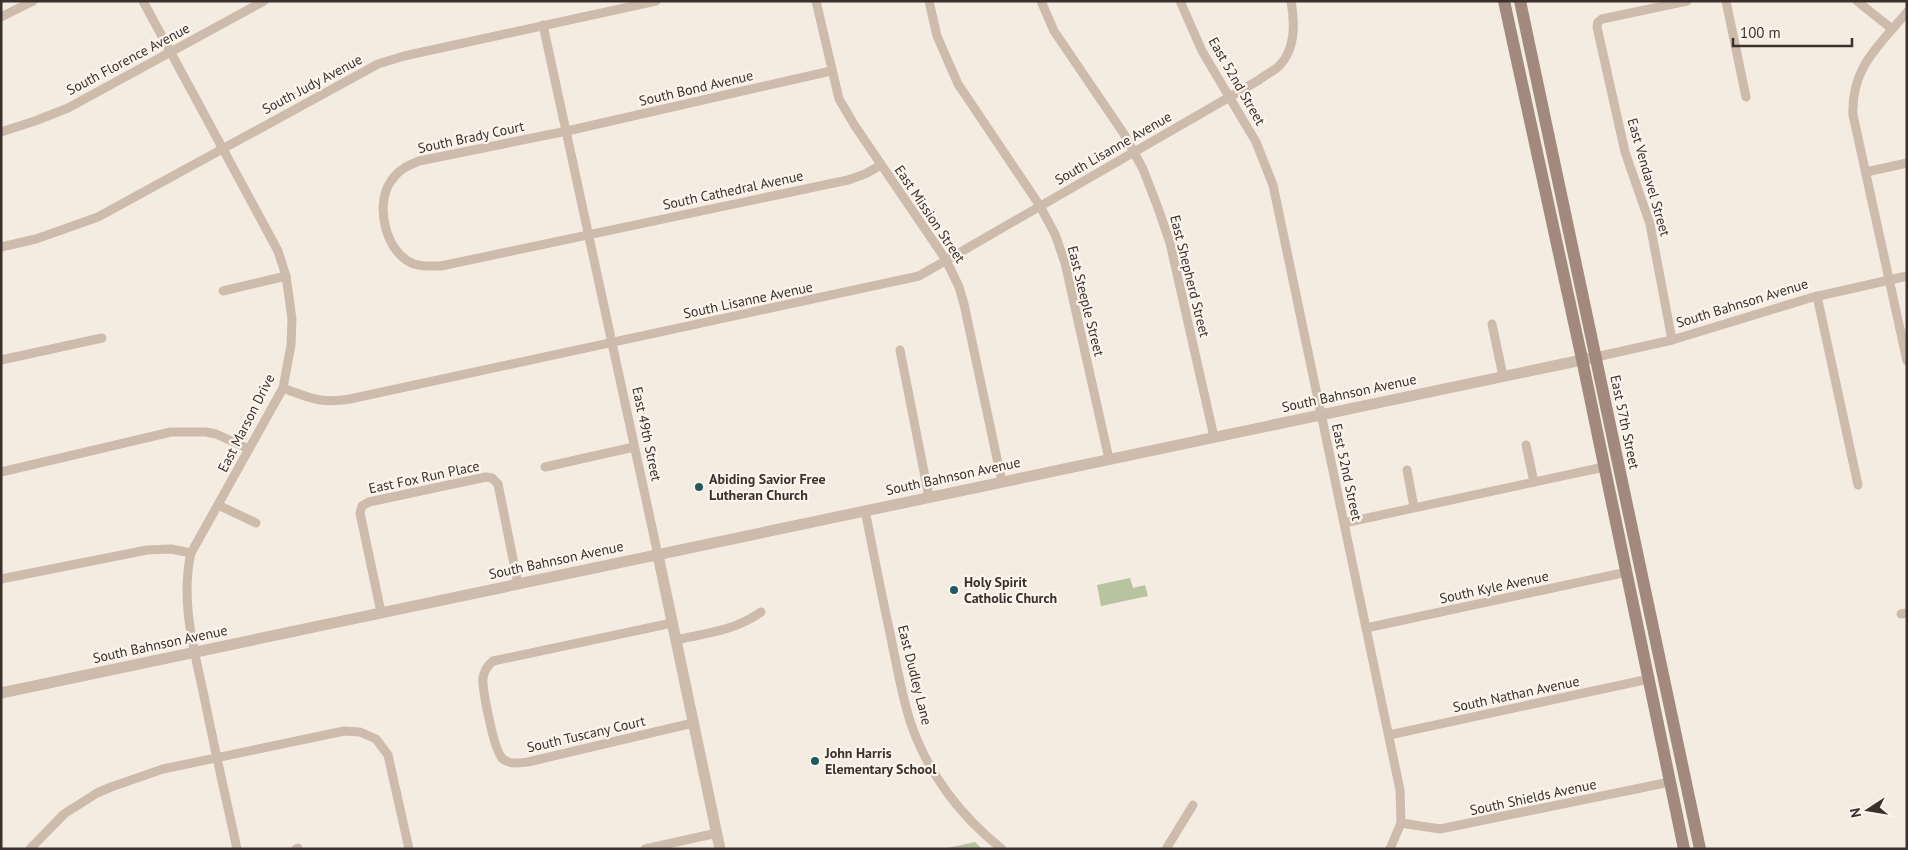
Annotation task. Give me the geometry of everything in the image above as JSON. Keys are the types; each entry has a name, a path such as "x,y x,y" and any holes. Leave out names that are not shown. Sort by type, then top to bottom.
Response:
{"main road":[{"path":"1504,1 1582,359 1684,849"},
{"name":"East 57th Street","path":"1520,1 1700,849"}],"street":[{"path":"1,17 33,1"},
{"name":"East Marson Drive","path":"143,1 278,251 286,276 292,319 292,344 283,388 191,553 186,586 195,652 237,849"},
{"name":"South Florence Avenue","path":"1,132 68,108 264,1"},
{"name":"South Judy Avenue","path":"1,247 36,238 98,217 378,64 404,56 656,1"},
{"name":"East Mission Street","path":"816,1 839,99 881,165 946,260 959,287 1002,482"},
{"name":"East Steeple Street","path":"929,1 937,36 958,84 1040,206 1055,234 1065,263 1109,459"},
{"name":"East Shepherd Street","path":"1041,1 1054,31 1124,134 1143,169 1170,243 1214,437"},
{"name":"East 52nd Street","path":"1180,1 1202,51 1256,142 1273,185 1400,790 1401,823 1390,849"},
{"name":"South Lisanne Avenue","path":"283,388 316,400 331,402 919,276 1230,97 1280,66 1294,36 1294,15 1291,1"},
{"name":"East Vendavel Street","path":"1672,340 1650,224 1625,152 1597,32 1598,22 1602,19 1687,1"},
{"path":"1726,1 1746,97"},
{"path":"1857,1 1892,29"},
{"path":"1907,12 1869,57 1860,72 1854,91 1853,115 1907,361"},
{"name":"East 49th Street","path":"543,25 613,343 720,849"},
{"name":"South Bond Avenue","path":"566,131 831,71"},
{"name":"South Brady Court","path":"566,131 419,161 406,166 390,182 385,192 386,224 392,245 398,252 413,264 425,267 457,263 588,234"},
{"path":"1866,172 1907,163"},
{"name":"South Cathedral Avenue","path":"588,234 848,180 865,174 881,165"},
{"path":"223,291 286,276"},
{"name":"South Bahnson Avenue","path":"1,693 1672,340 1817,296 1907,276"},
{"path":"1817,296 1858,485"},
{"path":"1492,324 1503,376"},
{"path":"1,360 102,338"},
{"path":"900,350 930,497"},
{"path":"1,472 170,432 206,432 216,434 249,449"},
{"path":"1526,445 1534,482"},
{"path":"545,467 634,447"},
{"path":"1344,523 1604,467"},
{"path":"1407,470 1414,508"},
{"name":"East Fox Run Place","path":"381,612 360,513 362,506 369,502 486,477 492,478 498,484 518,584"},
{"path":"218,505 256,523"},
{"name":"East Dudley Lane","path":"865,510 902,690 922,751 941,784 964,815 984,835 1002,849"},
{"path":"1,580 147,550 171,549 191,553"},
{"name":"South Kyle Avenue","path":"1366,628 1627,572"},
{"path":"676,640 730,629 746,622 761,612"},
{"name":"South Tuscany Court","path":"672,623 493,661 486,667 483,684 488,713 500,757 512,764 528,762 693,723"},
{"name":"South Nathan Avenue","path":"1389,735 1649,679"},
{"path":"30,849 57,819 97,793 163,769 344,731 360,732 376,739 388,755 409,849"},
{"name":"South Shields Avenue","path":"1401,823 1440,829 1670,782"},
{"path":"1166,849 1193,805"},
{"path":"645,849 717,833"}],"green space":[{"path":"1130,578 1133,588 1145,585 1148,596 1101,606 1097,585"},
{"path":"975,842 982,849 943,849"}],"place":[{"name":"Abiding Savior Free Lutheran Church","path":"699,487"},
{"name":"Holy Spirit Catholic Church","path":"954,590"},
{"name":"John Harris Elementary School","path":"815,761"}]}
